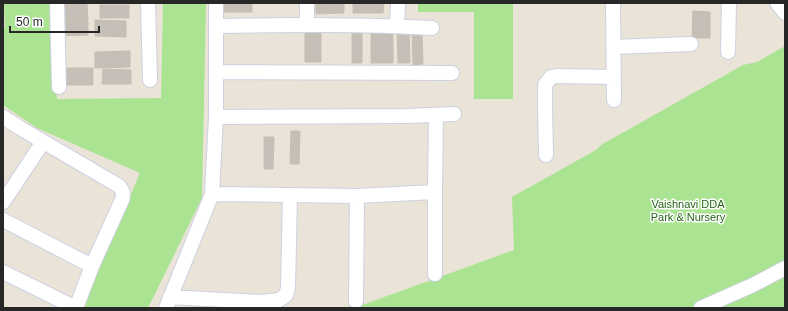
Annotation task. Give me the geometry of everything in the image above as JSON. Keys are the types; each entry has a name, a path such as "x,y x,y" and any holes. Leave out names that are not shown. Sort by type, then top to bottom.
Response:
{"street":[{"path":"57,3 58,87"},
{"path":"148,3 150,80"},
{"path":"216,3 216,117 212,194 168,303 261,302 279,300 286,295 288,288 290,195"},
{"path":"307,3 307,25"},
{"path":"397,26 398,3"},
{"path":"613,3 614,100"},
{"path":"728,52 729,3"},
{"path":"777,3 785,14"},
{"path":"216,26 307,25 432,28"},
{"path":"613,47 691,44"},
{"path":"216,72 452,74"},
{"path":"546,155 545,85 551,77 614,77"},
{"path":"216,117 399,116 454,114"},
{"path":"435,274 436,115"},
{"path":"3,117 119,186 123,190 124,195 92,266 76,308 3,272"},
{"path":"3,202 43,142"},
{"path":"212,194 357,196 435,192"},
{"path":"356,301 357,196"},
{"path":"3,220 92,266"},
{"path":"701,308 753,285 785,268"}],"green space":[{"path":"4,3 52,3 57,99 161,98 163,3 206,3 202,198 148,308 83,308 140,173 37,128 3,105 3,29 5,27"},
{"path":"418,3 513,3 513,99 474,99 474,12 418,12"},
{"name":"Vaishnavi DDA Park & Nursery","path":"785,46 785,308 354,308 514,250 512,197 743,65 757,62"}],"building":[{"path":"223,3 252,3 252,12 222,12"},
{"path":"316,3 344,3 344,13 316,14"},
{"path":"353,3 384,3 383,13 353,13"},
{"path":"87,4 88,20 60,21 60,5"},
{"path":"100,5 129,5 129,18 100,18"},
{"path":"693,11 710,12 710,38 692,38"},
{"path":"95,20 126,21 126,37 95,36"},
{"path":"88,21 88,35 59,36 58,22"},
{"path":"397,29 409,29 410,63 398,63"},
{"path":"305,30 321,30 321,62 305,62"},
{"path":"352,30 362,30 362,63 352,63"},
{"path":"371,30 393,30 393,63 371,63"},
{"path":"412,30 422,30 423,64 413,65"},
{"path":"130,51 130,67 95,68 95,52"},
{"path":"65,68 93,68 93,85 65,85"},
{"path":"103,69 131,70 131,84 102,84"},
{"path":"291,131 300,131 299,164 290,164"},
{"path":"264,137 274,137 273,169 264,169"}]}
